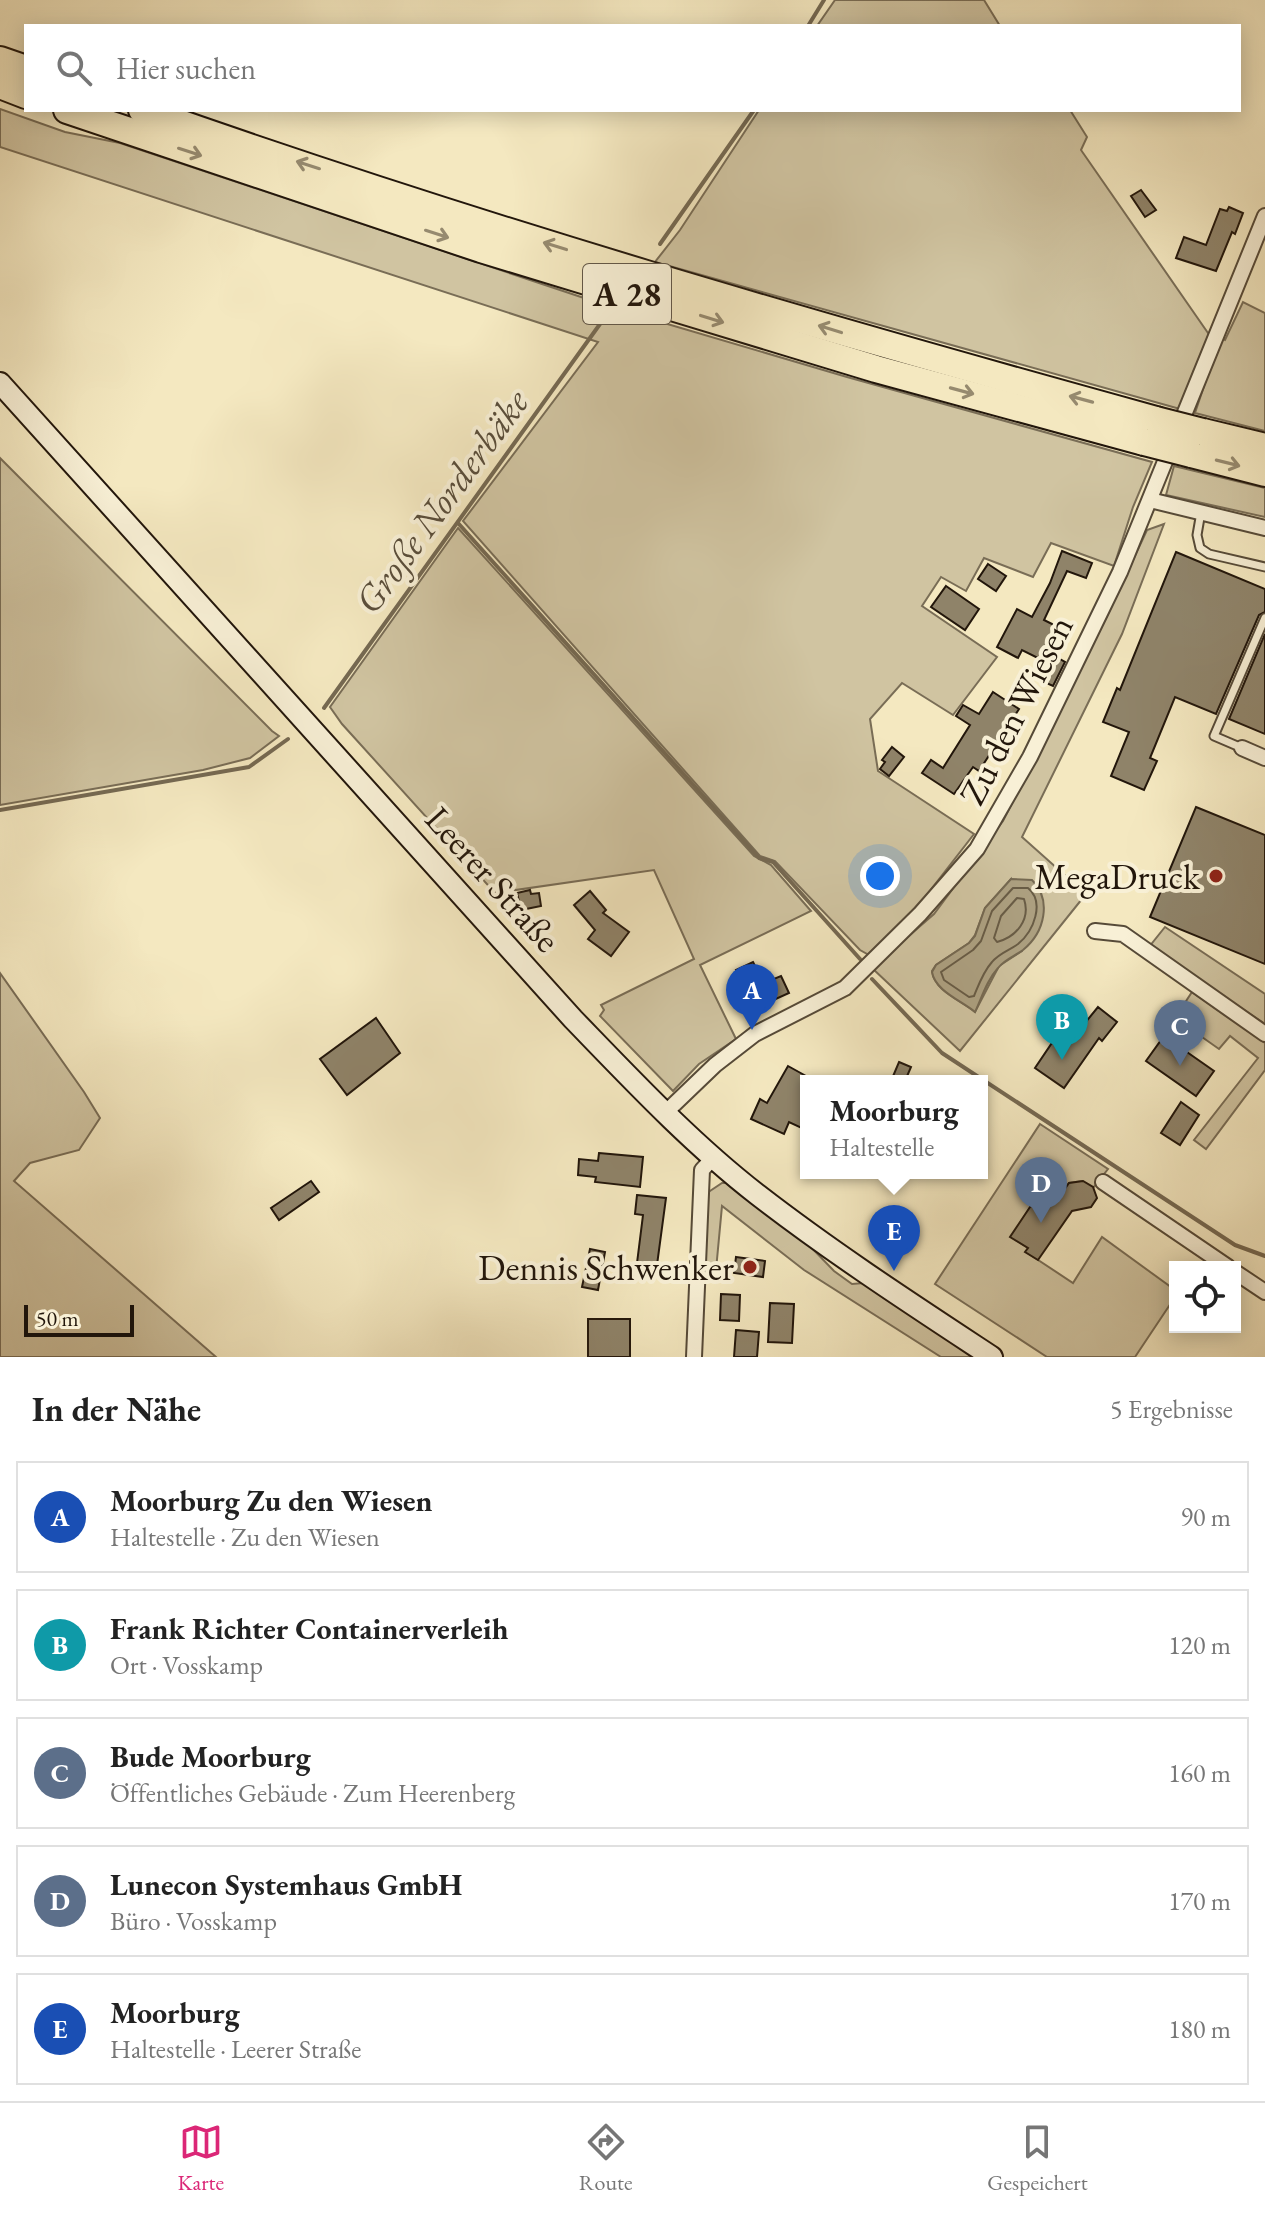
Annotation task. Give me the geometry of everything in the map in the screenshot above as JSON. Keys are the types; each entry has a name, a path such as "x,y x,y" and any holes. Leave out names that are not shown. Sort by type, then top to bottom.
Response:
{"highway":[{"path":"0,60 24,68"},
{"path":"0,85 24,94"},
{"name":"A 28","path":"73,112 481,249 627,294 876,369 1197,443 1265,473"},
{"name":"A 28","path":"148,112 637,272 885,346 1150,431"},
{"name":"A 28","path":"1197,443 1265,447"}],"main road":[{"name":"Leerer Straße","path":"0,383 573,1019 665,1113 756,1193 862,1271 992,1357"}],"street":[{"name":"Zu den Wiesen","path":"665,1113 715,1065 755,1034 845,988 920,914 977,849 1030,757 1120,572 1265,216"},
{"path":"1150,500 1265,528"},
{"path":"1242,748 1265,758"},
{"path":"1095,931 1123,934 1265,1034"},
{"path":"694,1357 702,1170 714,1157"},
{"path":"1103,1182 1219,1261"},
{"path":"1241,1276 1265,1292"}],"lane":[{"path":"1201,512 1197,535 1200,548 1209,554 1265,567"},
{"path":"1242,748 1214,736 1265,618"}],"shaded area":[{"path":"835,0 984,0 999,24 818,24"},
{"path":"0,109 65,132 120,143 620,310 1152,462 1133,507 1114,566 1051,543 1033,577 984,558 966,591 941,577 922,606 997,657 953,715 902,683 870,719 878,771 974,834 922,901 869,955 860,950 775,861 760,856 463,521 598,342 0,147"},
{"path":"758,112 1071,112 1087,137 1081,150 1208,333 1225,340 1243,302 1265,313 1265,431 1195,413 1208,374 1198,366 1180,409 655,262 680,230"},
{"path":"0,458 279,736 250,758 203,770 0,805"},
{"path":"1174,466 1265,488 1265,517 1166,495"},
{"path":"1164,524 1122,634 1022,837 1086,894 960,1051 872,968 934,914 1003,821 1147,530","holes":["1011,879 1022,951 999,966 975,1012 943,990 932,971 969,943 985,908"]},
{"path":"458,528 754,856 771,865 811,911 700,965 736,1039 699,1064 673,1091 600,1016 604,1010 601,1005 694,959 654,870 495,893 330,707"},
{"path":"1165,927 1265,994 1265,1024 1149,947"},
{"path":"0,973 100,1118 79,1150 30,1163 14,1181 216,1357 0,1357"},
{"path":"1192,992 1265,1043 1265,1070 1206,1149 1194,1140 1258,1058 1230,1036 1219,1049 1175,1018"},
{"path":"1040,1124 1108,1169 1093,1188 1082,1181 1069,1183 1064,1190 1048,1180 1011,1237 1028,1248 1026,1252 1073,1283 1102,1237 1169,1286 1169,1306 1135,1357 1047,1357 935,1284"},
{"path":"722,1183 729,1183 805,1241 834,1271 852,1284 864,1283 973,1357 941,1357 804,1270 722,1206 716,1270 705,1268 707,1193"}],"water":[{"path":"1011,879 1032,880 1038,888 1044,906 1041,925 1031,943 994,973 975,1012 943,990 932,972 936,965 975,936 985,908"}],"building":[{"path":"1141,190 1156,210 1145,217 1131,196"},
{"path":"1229,207 1243,213 1216,271 1176,258 1184,237 1206,245 1220,209 1227,211"},
{"path":"1062,551 1092,563 1086,578 1067,571 1044,620 1064,630 1051,654 1065,662 1053,686 1042,681 1048,670 1043,667 1046,662 1022,650 1018,658 997,647 1017,609 1032,617"},
{"path":"1176,552 1265,589 1265,612 1259,615 1216,714 1175,697 1150,758 1157,761 1144,790 1111,776 1129,732 1103,722 1117,688 1120,690"},
{"path":"988,564 1006,576 996,591 978,579"},
{"path":"946,586 979,609 965,630 931,607"},
{"path":"1265,634 1265,734 1229,719"},
{"path":"993,692 1019,709 979,771 973,767 954,794 922,773 931,760 943,768 970,725 956,716 963,705 979,714"},
{"path":"892,747 904,757 889,776 880,769 885,762 882,760"},
{"name":"MegaDruck","path":"1196,807 1265,835 1265,964 1150,917"},
{"path":"530,890 531,894 539,893 541,906 521,910 517,893"},
{"path":"590,891 606,910 603,913 629,932 611,956 588,939 595,930 574,905"},
{"path":"753,962 763,982 745,990 736,970"},
{"path":"781,976 789,993 767,1003 759,985"},
{"path":"1098,1007 1117,1022 1102,1041 1099,1038 1064,1088 1035,1068 1060,1031 1072,1039"},
{"path":"376,1018 400,1053 347,1095 320,1059"},
{"path":"1164,1036 1214,1071 1196,1096 1146,1061"},
{"path":"899,1062 911,1067 908,1075 894,1075"},
{"path":"788,1066 804,1075 800,1075 800,1127 789,1122 784,1134 751,1119 760,1099 767,1103"},
{"path":"1181,1102 1199,1115 1180,1145 1161,1133"},
{"path":"599,1153 643,1157 640,1187 595,1182 596,1177 578,1175 579,1159 598,1161"},
{"path":"1048,1180 1064,1190 1069,1183 1083,1181 1093,1187 1097,1198 1091,1207 1072,1211 1038,1260 1025,1252 1028,1248 1010,1237"},
{"path":"311,1181 319,1192 279,1220 271,1208"},
{"path":"637,1195 666,1198 657,1265 637,1263 643,1215 635,1214"},
{"path":"590,1249 605,1252 598,1290 582,1287"},
{"name":"Dennis Schwenker","path":"736,1257 765,1261 763,1277 734,1273"},
{"path":"721,1294 740,1295 739,1321 720,1320"},
{"path":"770,1303 794,1304 792,1343 768,1342"},
{"path":"588,1319 630,1319 630,1357 588,1357"},
{"path":"736,1330 759,1332 757,1357 734,1357"}],"waterway":[{"name":"Große Norderbäke","path":"809,24 824,0"},
{"name":"Große Norderbäke","path":"660,244 753,112"},
{"name":"Große Norderbäke","path":"324,708 600,324"},
{"path":"458,523 759,858 773,862 860,959"},
{"name":"Große Norderbäke","path":"0,810 249,767 288,739"},
{"path":"872,979 942,1053 976,1075"},
{"path":"988,1083 1235,1245 1265,1256"}],"place":[{"name":"MegaDruck","path":"1216,876"},
{"name":"Moorburg Zu den Wiesen","path":"752,1030"},
{"name":"Frank Richter Containerverleih","path":"1062,1060"},
{"name":"Bude Moorburg","path":"1180,1066"},
{"name":"Lunecon Systemhaus GmbH","path":"1041,1223"},
{"name":"Dennis Schwenker","path":"750,1267"},
{"name":"Moorburg","path":"894,1271"}]}
